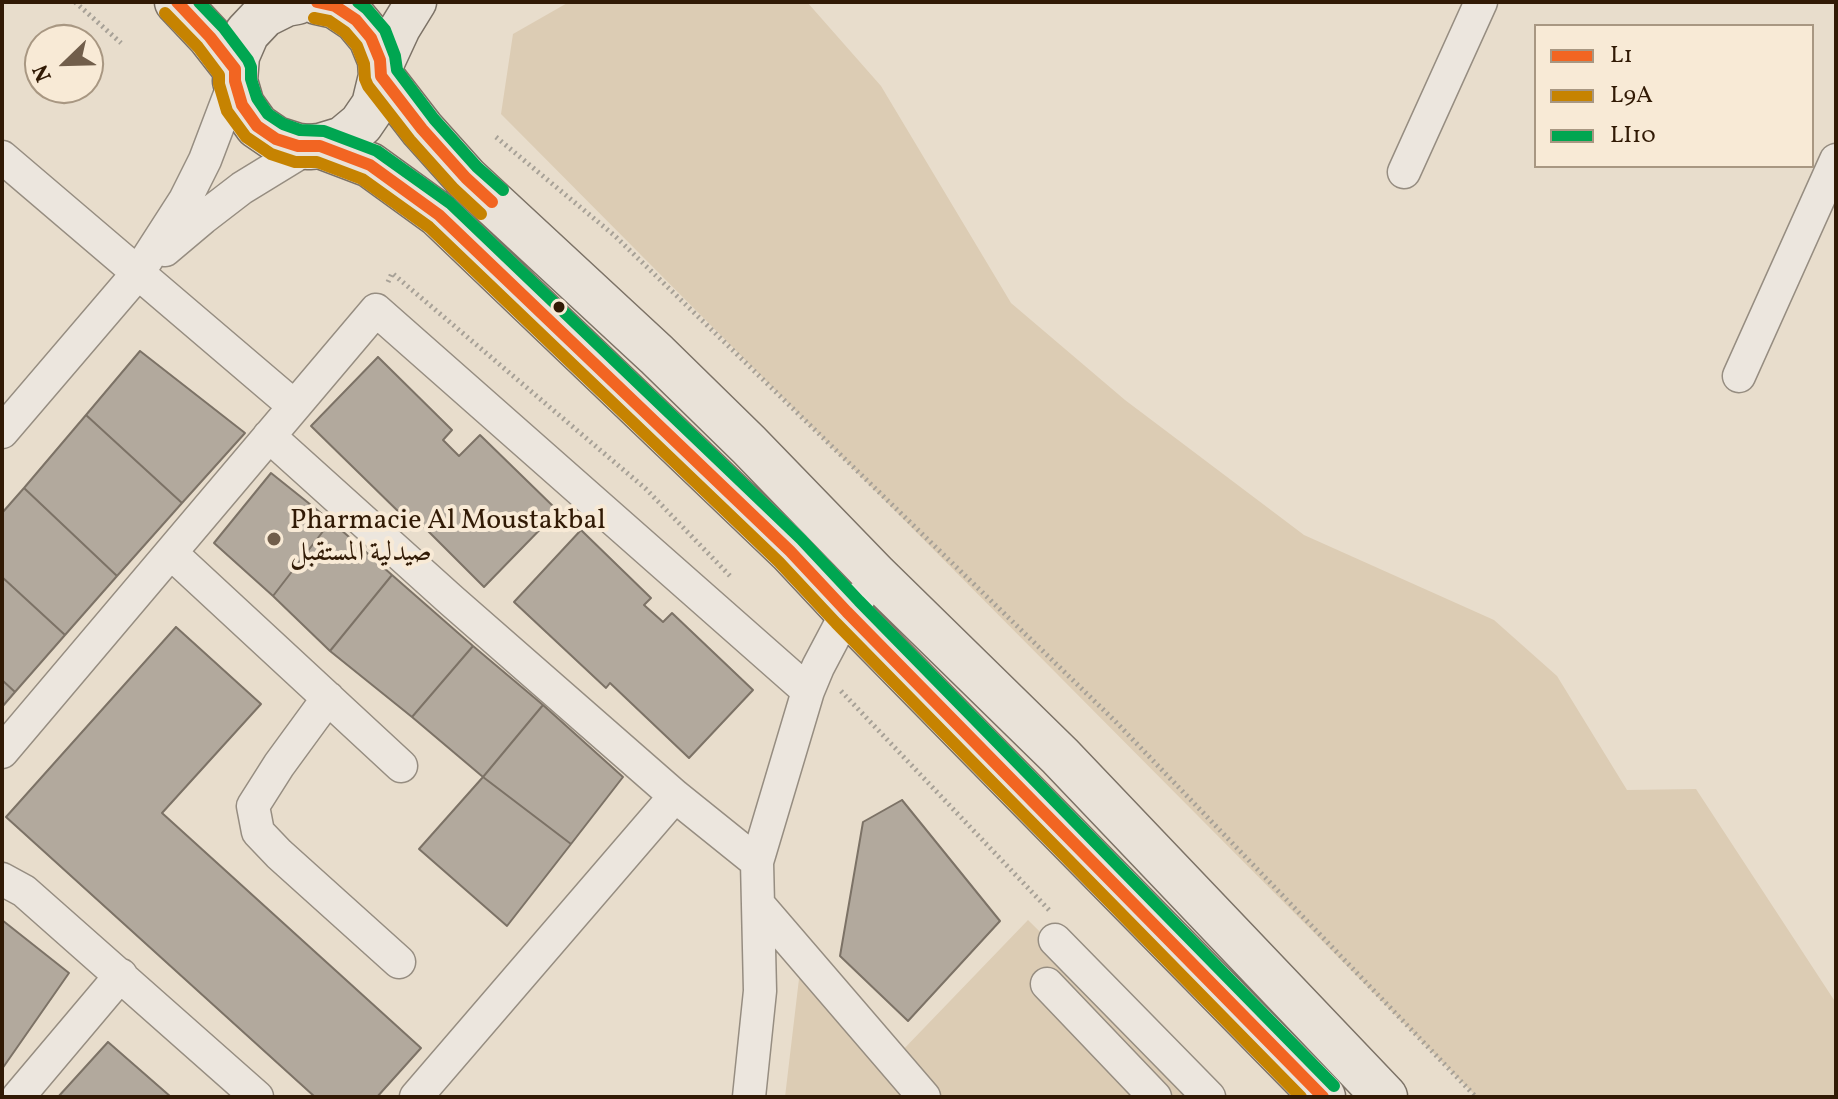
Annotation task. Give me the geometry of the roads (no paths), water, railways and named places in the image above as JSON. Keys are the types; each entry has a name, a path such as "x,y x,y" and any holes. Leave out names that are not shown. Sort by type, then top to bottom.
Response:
{"highway":[{"path":"177,2 210,37 235,75"},
{"path":"297,2 264,15 247,33 237,56 235,75 242,105 257,126 276,139 298,146 315,147 370,165 439,215 790,551 1323,1097"},
{"path":"315,147 343,139 361,124 374,105 381,72 380,60 371,38 356,20 335,6 317,2"},
{"path":"381,72 422,129 466,178 749,445 876,576 1060,756 1385,1097"}],"main road":[{"path":"381,72 400,28 416,2"}],"street":[{"path":"1404,172 1481,2"},
{"path":"2,432 138,273 185,200 205,160 235,75"},
{"path":"138,273 242,188 315,147"},
{"path":"2,157 294,406"},
{"path":"1739,376 1836,160"},
{"path":"2,752 376,310 808,691"},
{"path":"269,436 675,796 757,862"},
{"path":"171,553 401,766"},
{"path":"749,1097 760,991 757,862 808,691 847,612 876,576"},
{"path":"328,698 253,806 258,832 399,962"},
{"path":"416,1097 675,796"},
{"path":"2,879 24,891 257,1097"},
{"path":"758,904 924,1097"},
{"path":"1055,940 1209,1097"},
{"path":"18,1097 121,975"},
{"path":"1047,984 1155,1097"}],"place":[{"name":"Pharmacie Al Moustakbal صيدلية المستقبل","path":"274,539"}]}
